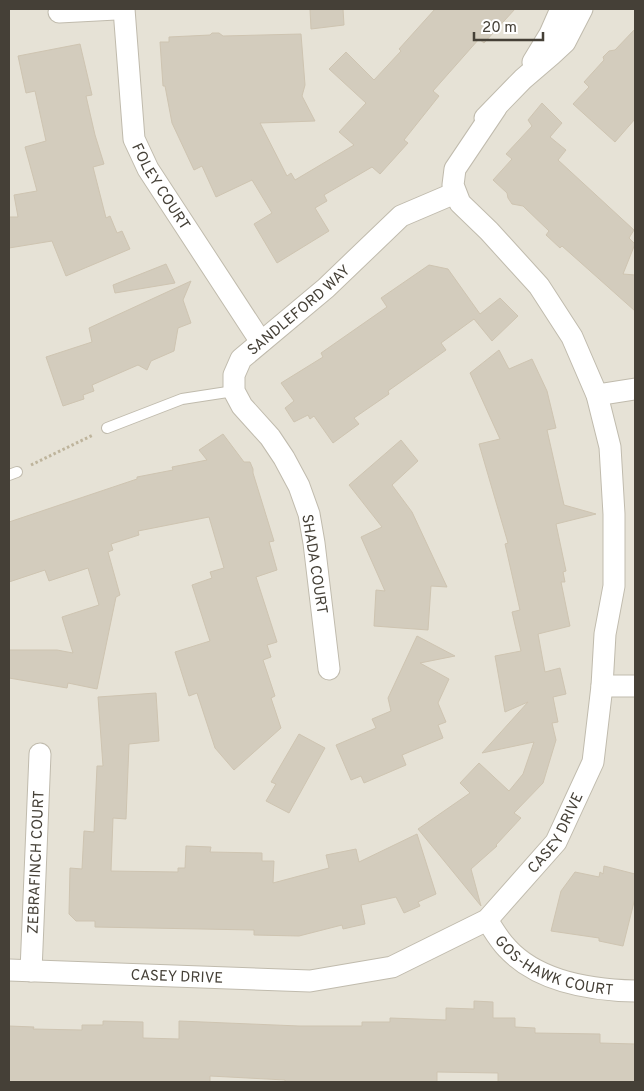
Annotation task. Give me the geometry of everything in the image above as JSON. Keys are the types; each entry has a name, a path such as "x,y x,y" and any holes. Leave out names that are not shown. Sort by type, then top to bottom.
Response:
{"street":[{"path":"59,12 116,9"},
{"name":"FOLEY COURT","path":"124,9 134,139 148,169 261,342"},
{"path":"522,79 550,34 561,9"},
{"path":"449,196 455,169 496,108 522,79 565,42 582,9"},
{"name":"SANDLEFORD WAY","path":"234,391 234,375 241,358 326,288 401,216 449,196"},
{"name":"CASEY DRIVE","path":"9,970 310,981 392,967 486,920 556,842 593,762 602,686 605,634 614,586 614,514 610,447 597,395 572,337 539,286 489,231 460,203 449,196"},
{"path":"597,395 635,389"},
{"name":"SHADA COURT","path":"234,391 242,406 270,437 284,458 299,486 309,514 329,669"},
{"path":"602,686 635,686"},
{"name":"ZEBRAFINCH COURT","path":"31,971 40,754"},
{"name":"GOS-HAWK COURT","path":"486,920 508,949 533,968 570,983 608,990 635,991"}],"lane":[{"path":"107,428 182,399 234,391"}],"path":[{"path":"13,473 107,428"}],"shaded area":[{"path":"9,9 635,9 635,1082 9,1082"}],"building":[{"path":"310,9 343,9 344,25 311,29"},
{"path":"435,9 515,9 484,43 479,39 433,91 439,96 404,140 408,143 380,174 372,167 324,195 327,201 315,208 329,231 277,263 254,224 272,213 252,180 216,197 202,166 194,170 172,123 165,86 163,86 160,42 169,42 169,37 210,35 212,33 219,33 223,36 301,34 305,85 302,96 315,121 260,123 287,176 291,173 295,180 354,145 339,132 366,103 329,69 346,52 374,80 401,51 399,49"},
{"path":"635,29 635,119 615,142 573,104 589,87 584,82 604,60 603,57 609,51 615,50"},
{"path":"80,44 92,95 86,96 104,164 93,167 106,218 110,216 117,233 122,231 130,249 66,276 52,241 9,248 9,217 18,217 14,195 37,191 25,147 46,141 35,91 26,93 18,56"},
{"path":"542,103 562,123 550,137 566,150 558,160 634,230 629,238 635,244 623,274 635,275 635,311 562,246 560,248 546,235 549,231 523,206 512,204 507,193 493,180 512,159 506,154 532,126 528,120"},
{"path":"166,264 175,283 115,293 113,285"},
{"path":"429,265 448,269 480,314 500,298 518,316 492,341 474,319 441,343 446,350 388,391 389,394 354,418 359,424 333,443 314,416 310,419 308,415 294,422 285,408 294,401 281,383 323,357 321,353 387,307 381,298"},
{"path":"191,281 183,300 191,323 178,328 174,351 151,361 147,370 138,365 92,385 94,391 83,395 84,399 63,406 46,357 92,342 89,328"},
{"path":"499,350 509,369 532,359 547,391 556,428 547,430 564,505 596,514 556,524 566,571 563,572 565,582 561,582 570,626 538,634 545,672 560,668 566,694 553,697 558,722 552,723 556,740 543,783 514,813 521,818 497,846 471,869 481,906 418,829 470,793 460,783 479,763 509,791 523,774 534,742 482,753 528,702 505,712 495,656 521,651 512,612 520,610 505,544 508,543 479,444 500,439 470,373"},
{"path":"223,434 244,462 250,462 253,469 274,541 269,542 277,570 256,577 277,642 267,645 271,657 263,660 275,696 271,698 281,728 234,770 215,748 197,693 189,696 175,652 210,641 192,585 212,578 210,572 224,568 209,517 138,531 139,535 111,544 113,550 108,552 120,595 116,597 97,689 68,683 67,688 9,678 9,650 57,650 73,653 62,617 99,605 88,568 49,581 45,570 9,582 9,522 137,479 137,477 173,470 172,467 207,460 199,450"},
{"path":"401,440 418,461 392,485 412,512 447,587 431,586 428,630 374,626 376,590 385,591 361,537 382,527 349,485"},
{"path":"417,636 455,656 420,663 449,679 438,703 446,722 438,725 443,738 402,755 406,765 364,783 361,776 351,780 336,745 376,728 372,719 391,711 388,698"},
{"path":"156,693 159,741 129,744 126,819 113,818 111,871 178,872 178,868 185,868 186,846 211,847 210,852 262,853 262,861 274,861 273,883 329,868 326,855 356,849 359,862 417,834 436,894 418,902 420,906 404,913 396,897 361,905 365,924 343,929 342,925 299,936 254,935 254,930 95,927 95,921 76,921 69,914 70,868 82,869 84,831 94,832 97,766 103,766 98,697"},
{"path":"299,734 325,748 289,813 266,801 276,784 271,782"},
{"path":"604,866 635,874 635,898 623,946 599,941 599,938 551,931 561,891 575,872 599,877 600,872 603,874"},
{"path":"474,1001 493,1002 493,1018 515,1018 515,1027 535,1028 535,1033 600,1034 600,1043 635,1044 635,1082 498,1082 498,1073 437,1072 437,1082 285,1082 285,1080 210,1076 210,1082 9,1082 9,1026 34,1027 33,1029 82,1030 82,1025 103,1025 103,1021 143,1022 143,1038 179,1039 179,1021 299,1026 362,1026 362,1022 390,1022 390,1018 446,1020 446,1008 474,1009"}]}
